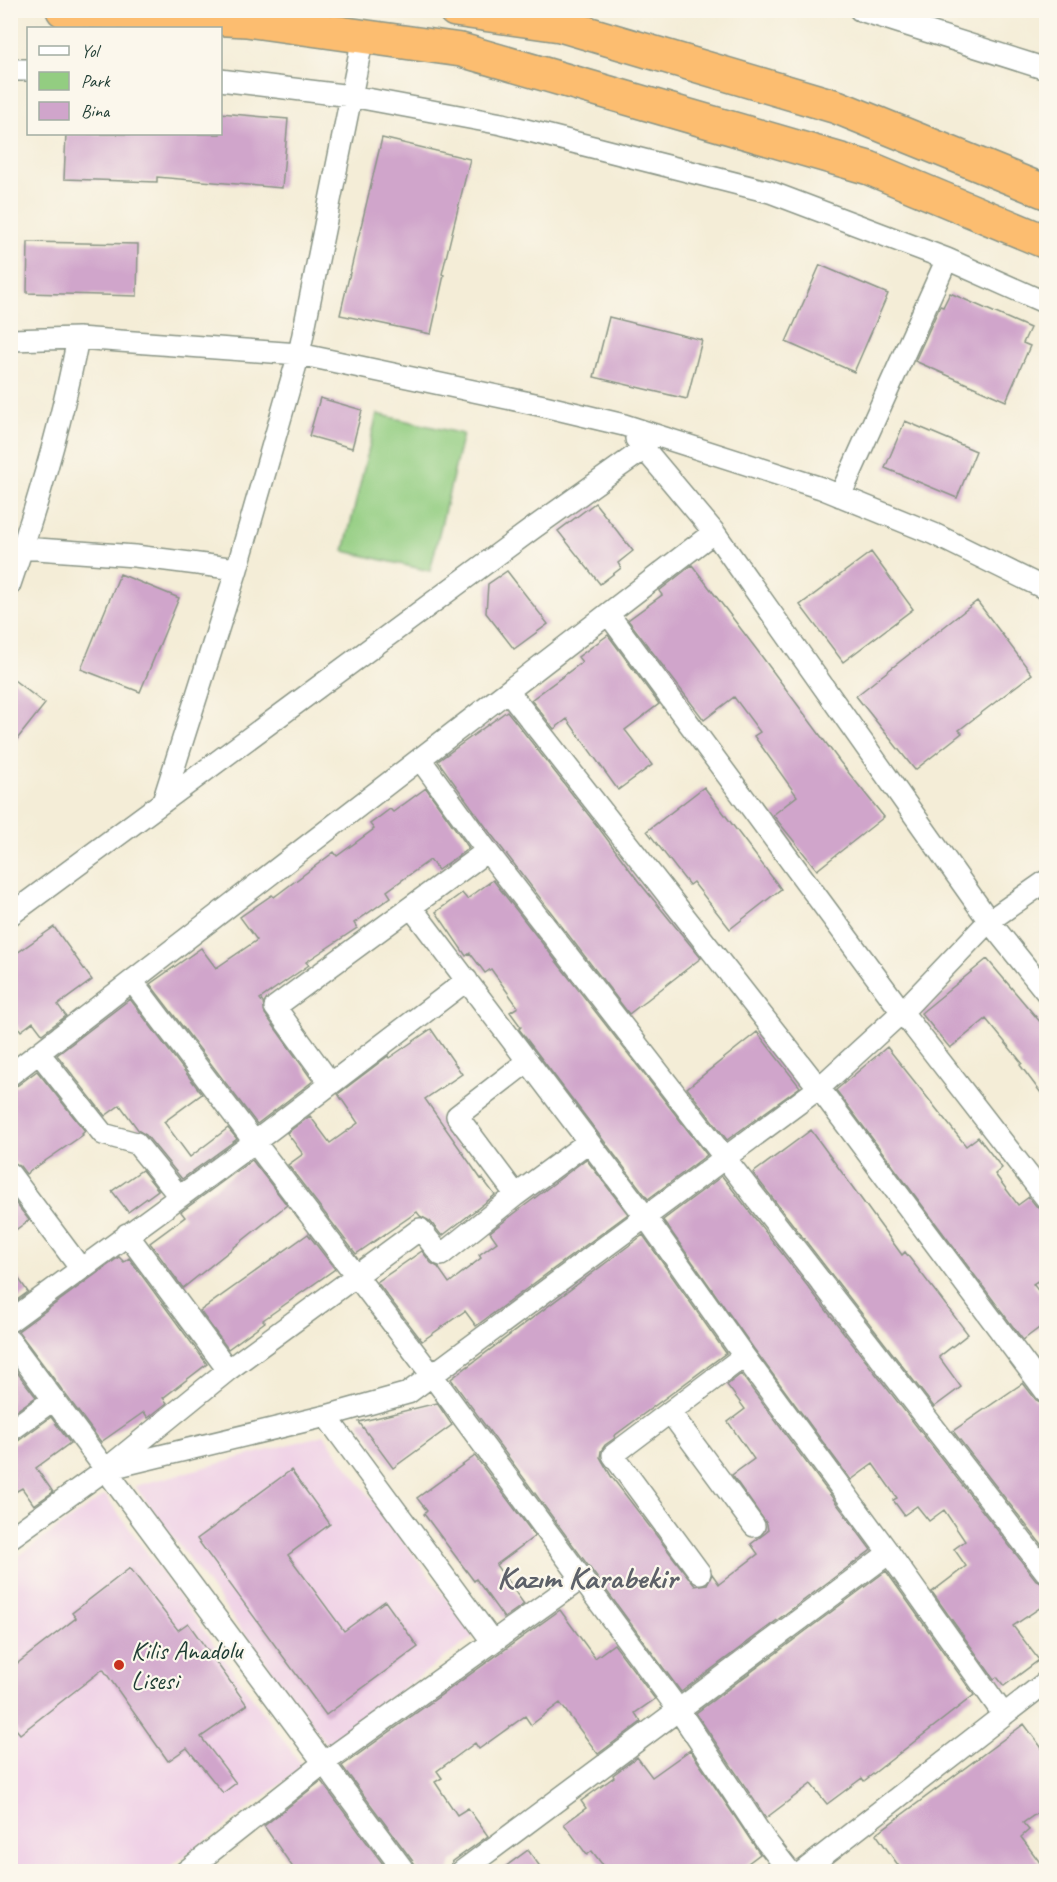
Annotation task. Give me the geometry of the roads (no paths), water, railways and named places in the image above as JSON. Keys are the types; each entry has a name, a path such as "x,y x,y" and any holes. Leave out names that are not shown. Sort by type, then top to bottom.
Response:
{"highway":[{"path":"63,10 246,20 461,50 869,168 1047,242"},
{"path":"454,10 560,25 837,107 1047,192"}],"street":[{"path":"860,10 1047,69"},
{"path":"163,802 237,569 299,354 363,37"},
{"path":"10,70 27,70"},
{"path":"222,80 351,96 502,124 770,192 947,260 1047,303"},
{"path":"840,496 947,260"},
{"path":"10,584 17,548 67,397 78,338"},
{"path":"10,340 78,338 299,354 624,425 840,496 934,534 1047,589"},
{"path":"624,425 714,532 989,921 1047,992"},
{"path":"10,915 522,536 644,449"},
{"path":"10,1075 714,532"},
{"path":"17,548 135,556 237,569"},
{"path":"609,615 902,1012 1047,1198"},
{"path":"508,691 819,1088 1047,1392"},
{"path":"420,759 487,851 1047,1572"},
{"path":"331,1084 275,1007 487,851"},
{"path":"106,1469 326,1416 408,1393 819,1088 902,1012 989,921 1047,881"},
{"path":"411,907 645,1216 1004,1715"},
{"path":"10,1321 256,1141 467,980"},
{"path":"132,981 256,1141 582,1578 678,1709 765,1840 790,1872"},
{"path":"39,1053 103,1134 136,1143 179,1196"},
{"path":"516,1195 457,1116 528,1061"},
{"path":"10,1538 106,1469 228,1370 420,1229 441,1255 516,1195 588,1142"},
{"path":"10,1174 81,1269"},
{"path":"127,1234 228,1370"},
{"path":"10,1341 405,1872"},
{"path":"700,1573 613,1455 744,1356"},
{"path":"10,1431 54,1399"},
{"path":"670,1412 754,1526"},
{"path":"326,1416 492,1641"},
{"path":"461,1872 889,1553"},
{"path":"185,1872 325,1762 582,1578"},
{"path":"802,1872 1047,1682"}],"place":[{"name":"Kilis Anadolu Lisesi","path":"119,1665"}],"district":[{"name":"Kazım Karabekir","path":"587,1577"}]}
